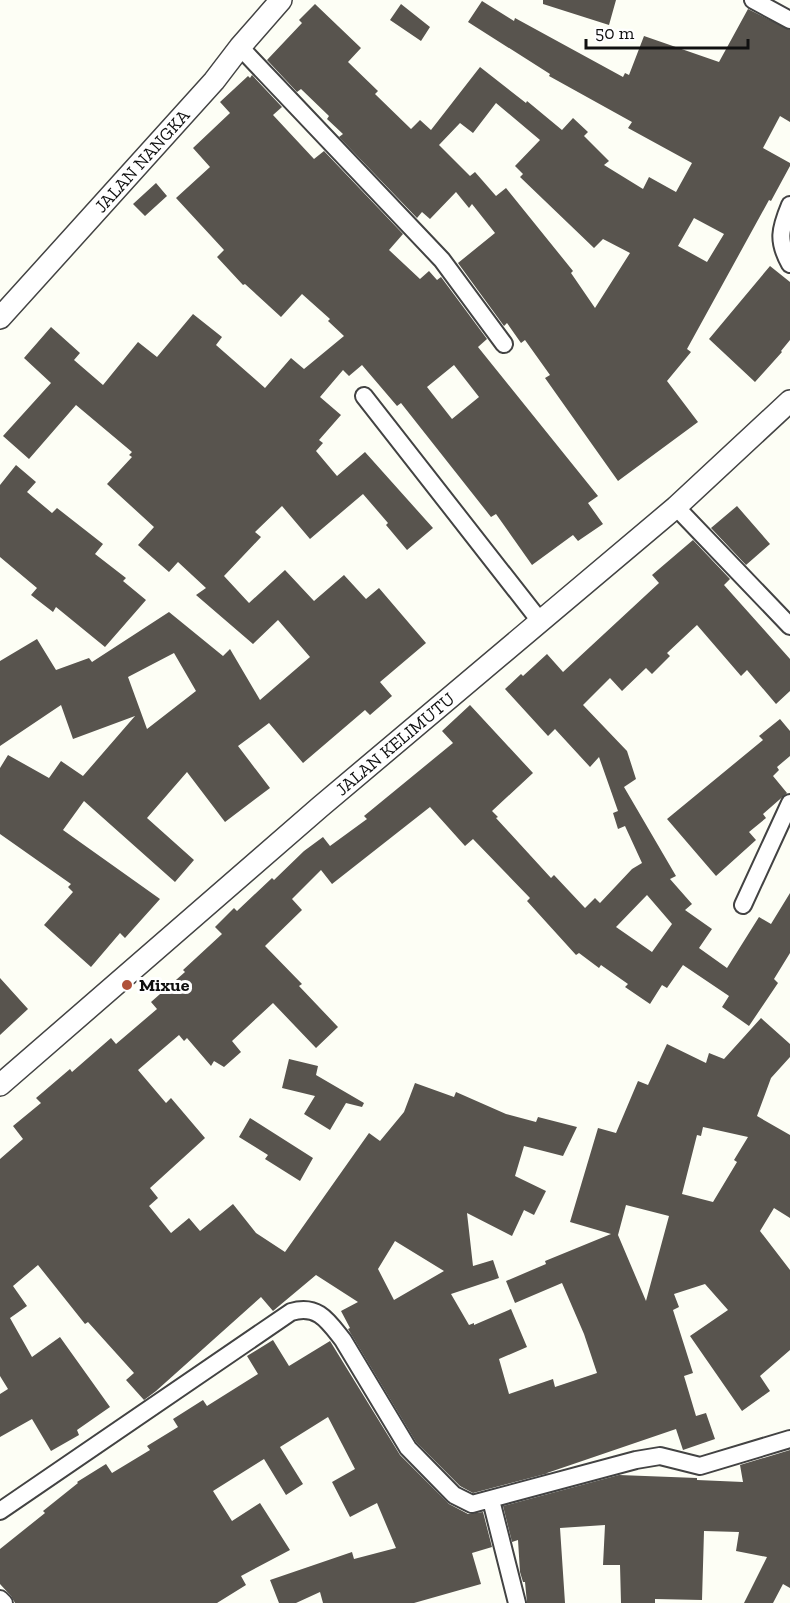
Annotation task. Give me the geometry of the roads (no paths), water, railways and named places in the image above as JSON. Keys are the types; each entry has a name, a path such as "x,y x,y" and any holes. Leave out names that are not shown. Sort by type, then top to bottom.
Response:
{"street":[{"name":"JALAN NANGKA","path":"0,318 214,81 280,0"},
{"path":"753,0 790,20"},
{"path":"240,47 442,260 504,344"},
{"path":"790,205 781,227 781,246 790,264"},
{"path":"364,396 540,621"},
{"name":"JALAN KELIMUTU","path":"0,1085 320,807 676,507 790,401"},
{"path":"676,507 790,626"},
{"path":"743,905 790,804"},
{"path":"0,1511 291,1312 304,1308 317,1313 331,1324 344,1340 408,1448 426,1468 463,1501 472,1504 636,1460 660,1456 700,1466 790,1439"},
{"path":"491,1500 517,1603"},
{"path":"0,1599 4,1603"}],"place":[{"name":"Mixue","path":"127,985"}]}
